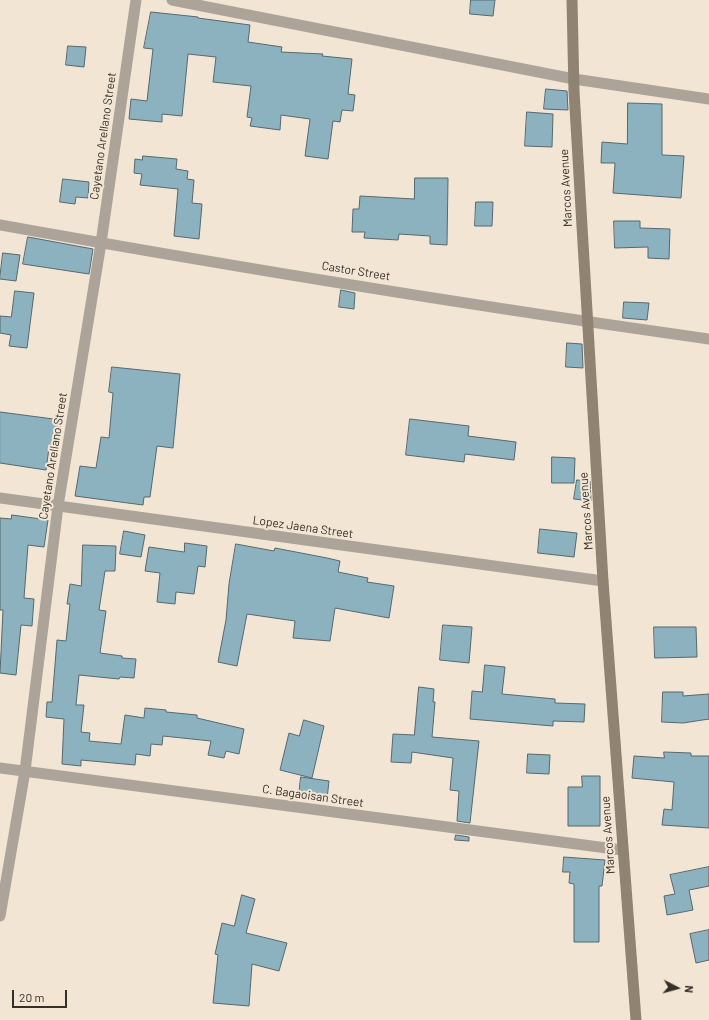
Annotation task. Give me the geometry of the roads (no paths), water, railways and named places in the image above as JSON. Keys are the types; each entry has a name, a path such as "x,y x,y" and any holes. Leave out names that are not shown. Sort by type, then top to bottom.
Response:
{"main road":[{"name":"Marcos Avenue","path":"572,0 574,79 603,580 622,850 636,1020"}],"street":[{"name":"Cayetano Arellano Street","path":"0,916 25,771 58,506 101,243 136,0"},
{"path":"172,0 574,79 709,99"},
{"name":"Castor Street","path":"0,225 101,243 587,322 709,339"},
{"name":"Lopez Jaena Street","path":"0,498 603,580"},
{"name":"C. Bagaoisan Street","path":"0,768 622,850"}]}
